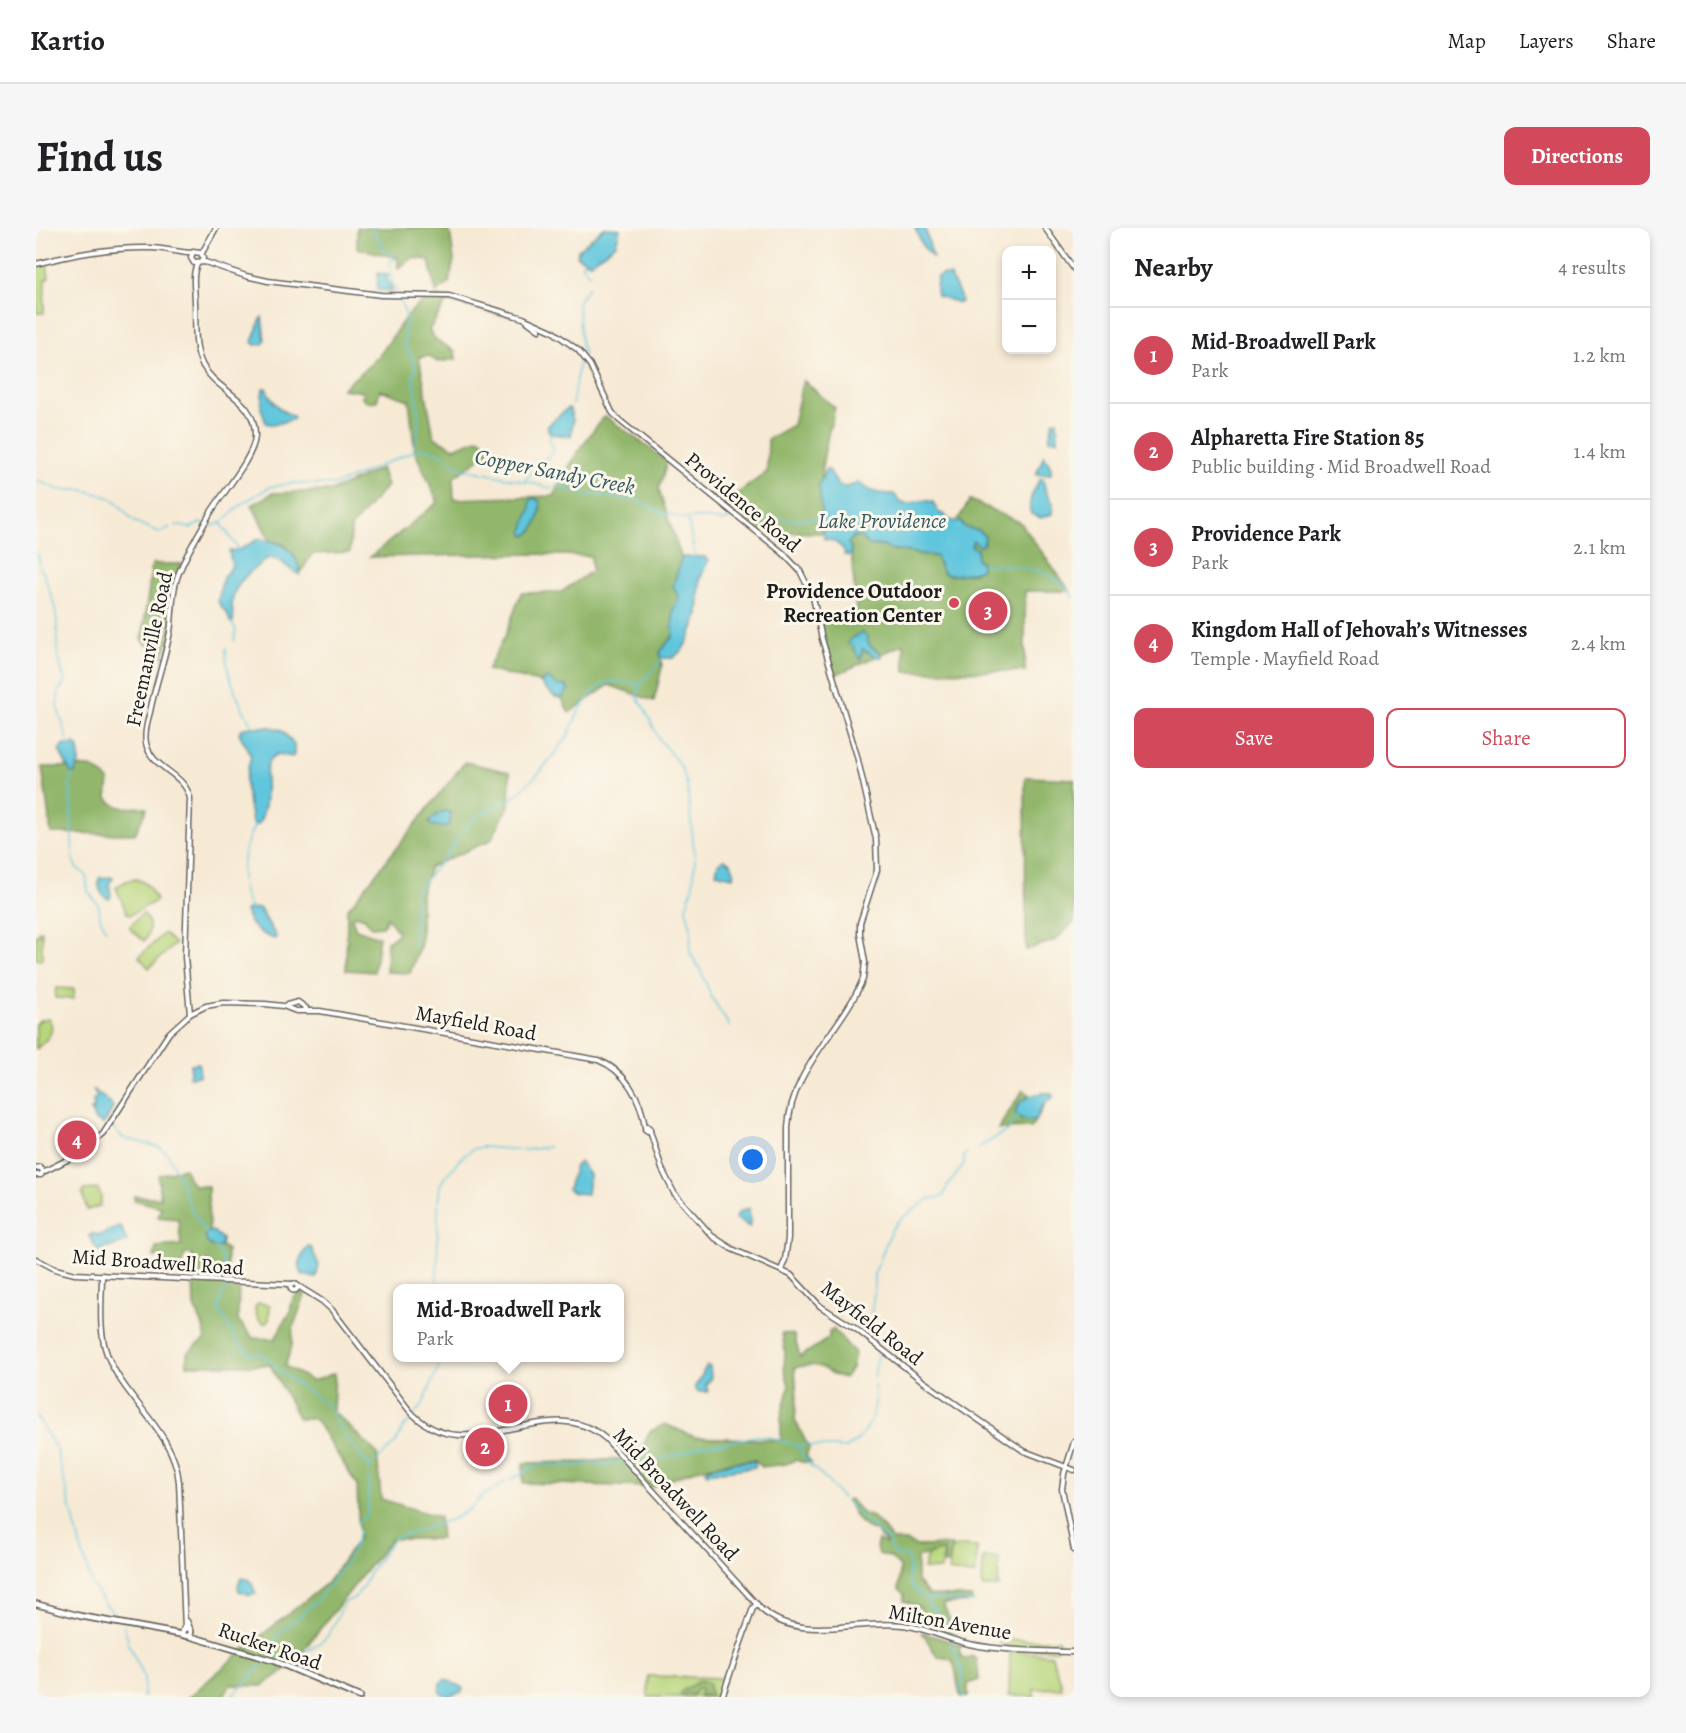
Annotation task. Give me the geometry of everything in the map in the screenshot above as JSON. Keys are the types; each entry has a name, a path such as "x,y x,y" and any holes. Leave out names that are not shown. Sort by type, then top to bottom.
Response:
{"main road":[{"path":"36,1604 78,1616 169,1633 188,1632"},
{"name":"Rucker Road","path":"188,1632 203,1640 268,1659 360,1697"}],"street":[{"path":"1045,228 1074,269"},
{"name":"Freemanville Road","path":"190,1014 185,957 190,798 181,780 152,757 147,748 145,734 169,636 176,580 220,496 249,456 255,434 253,419 246,406 210,375 200,360 197,346 194,278 197,257 215,230"},
{"name":"Providence Road","path":"36,264 83,253 158,248 197,257 216,266 268,281 381,295 449,296 523,318 550,330 574,346 590,365 612,412 621,422 783,553 800,571 813,597 822,639 857,756 878,852 876,875 860,923 865,971 859,988 812,1063 792,1100 788,1128 788,1247 781,1270"},
{"path":"523,318 540,330"},
{"path":"39,1168 50,1167 84,1151 110,1126 169,1033 190,1014 206,1006 223,1003 294,1006 299,1002 301,1008 296,1011 294,1006"},
{"name":"Mayfield Road","path":"301,1008 598,1060 612,1067 626,1079 635,1096 674,1193 705,1230 732,1249 781,1270 800,1283 820,1306 856,1329 924,1382 1024,1451 1074,1470"},
{"path":"301,1016 309,1010"},
{"path":"36,1162 40,1176 36,1175"},
{"name":"Mid Broadwell Road","path":"36,1259 65,1272 282,1285 305,1291 332,1310 409,1410 431,1428 453,1434 479,1434 562,1420 580,1423 597,1431 757,1604"},
{"path":"102,1275 103,1337 107,1355 164,1440 176,1465 183,1610 188,1632"},
{"path":"1074,1442 1063,1482 1063,1496 1074,1550"},
{"path":"722,1697 753,1608 757,1604"},
{"name":"Milton Avenue","path":"757,1604 772,1618 800,1628 902,1625 980,1646 1074,1652"}],"green space":[{"path":"357,228 434,228 450,231 454,260 449,283 436,293 429,260 412,258 398,269 398,258 357,248"},
{"path":"47,263 49,278 45,280 44,313 36,313 36,266"},
{"path":"437,296 512,316 447,301 429,330 436,340 455,351 456,359 437,362 429,356 419,357 434,437 454,448 479,438 494,448 453,478 454,499 554,496 576,454 605,416 667,461 659,490 682,560 677,592 679,600 671,650 661,660 662,667 654,701 609,685 569,713 556,686 487,670 505,636 521,593 561,592 592,571 591,556 531,554 370,557 438,502 415,452 409,400 380,390 377,401 367,402 362,398 363,392 342,389 377,358 409,313 426,300"},
{"path":"803,380 835,408 822,470 821,499 826,533 759,532 723,504 767,472 768,439 793,425"},
{"path":"381,468 387,486 351,527 350,552 312,554 301,572 285,544 269,544 269,539 252,505 273,493 331,491"},
{"path":"970,500 1021,523 1070,591 1025,591 1025,671 905,672 904,644 833,676 819,623 856,609 851,548 848,543 858,537 869,545 935,556 943,572 950,575 975,573 977,549 971,547 973,541 979,545 985,537 982,533 964,527 961,522 957,521"},
{"path":"152,564 182,564 172,598 173,627 163,657 142,641"},
{"path":"465,762 510,772 509,805 491,840 430,867 421,893 421,943 410,973 386,972 387,941 395,937 398,932 387,917 383,926 371,927 365,918 355,915 352,919 356,929 379,937 374,972 346,970 347,910"},
{"path":"42,767 92,767 109,780 107,798 112,803 121,807 147,808 135,834 51,833"},
{"path":"1025,777 1074,779 1074,922 1056,940 1026,950"},
{"path":"136,879 149,887 156,901 130,915 127,914 116,887 126,881"},
{"path":"143,913 148,920 149,927 144,941 130,929 130,926"},
{"path":"39,931 42,931 41,960 36,959 36,935 39,935"},
{"path":"164,933 175,944 149,968 139,957"},
{"path":"56,988 74,989 74,999 55,998"},
{"path":"48,1018 52,1027 50,1035 36,1049 36,1024"},
{"path":"1023,1090 1044,1106 1031,1128 998,1129"},
{"path":"185,1168 188,1178 195,1186 208,1186 209,1237 227,1250 227,1279 239,1280 238,1320 253,1338 275,1339 290,1314 296,1295 303,1293 305,1295 293,1328 292,1346 285,1366 312,1381 335,1373 333,1411 377,1453 381,1499 439,1517 441,1539 391,1539 290,1667 262,1686 230,1685 223,1697 189,1697 327,1583 359,1538 357,1485 315,1419 299,1419 270,1365 187,1365 187,1353 205,1339 203,1326 194,1306 192,1254 185,1254 181,1266 165,1264 163,1257 154,1257 156,1247 181,1245 178,1219 158,1217 161,1207 134,1200 134,1196 160,1198 158,1175"},
{"path":"98,1189 101,1196 100,1206 87,1210 82,1193 84,1190"},
{"path":"259,1303 270,1305 269,1320 266,1323 259,1320 256,1315 255,1307"},
{"path":"833,1329 855,1353 852,1368 844,1378 817,1366 795,1368 797,1396 795,1420 809,1448 806,1456 811,1462 795,1460 786,1464 762,1467 755,1460 729,1462 692,1471 652,1487 523,1483 523,1463 585,1462 633,1457 644,1445 649,1432 665,1424 695,1437 781,1440 781,1417 789,1386 784,1367 785,1352 782,1333 794,1335 800,1357 829,1338 829,1331"},
{"path":"849,1499 862,1513 872,1517 881,1525 892,1540 905,1541 917,1546 952,1545 949,1564 944,1564 944,1550 917,1557 917,1581 929,1595 971,1597 972,1601 968,1602 943,1604 953,1627 952,1636 944,1633 944,1624 938,1620 936,1630 915,1625 920,1620 920,1607 904,1601 904,1594 899,1590 900,1567 890,1557 879,1554 876,1548 878,1540 886,1544 886,1542 877,1531 861,1524 847,1500"},
{"path":"957,1546 977,1547 976,1574 949,1571 951,1551"},
{"path":"935,1551 944,1551 941,1570 923,1569 927,1556"},
{"path":"983,1558 999,1558 998,1587 982,1587"},
{"path":"921,1632 962,1645 959,1650 961,1656 965,1659 972,1656 977,1660 979,1680 968,1684 968,1697 961,1697 951,1659 938,1657"},
{"path":"999,1640 1058,1640 1060,1644 1057,1650 1018,1648 1001,1645"},
{"path":"1010,1651 1052,1655 1062,1688 1034,1689 1034,1697 1009,1695"},
{"path":"648,1676 725,1678 718,1697 648,1697"},
{"path":"697,1682 706,1682 709,1685 712,1697 704,1695 699,1697 701,1690 698,1688 692,1695 686,1693 684,1697 681,1695 681,1692"}],"water":[{"path":"604,228 620,229 616,244 590,263 577,256 578,250"},
{"path":"915,228 925,228 933,258 923,246"},
{"path":"378,273 388,274 387,280 392,288 391,291 377,290"},
{"path":"951,276 961,302 937,296 937,277"},
{"path":"262,316 265,340 263,344 255,345 252,342"},
{"path":"263,388 266,388 277,405 294,419 273,425 266,423 261,408"},
{"path":"568,408 573,421 571,436 551,434 548,425"},
{"path":"1057,420 1058,440 1049,439 1053,422"},
{"path":"1044,455 1051,468 1051,474 1036,475"},
{"name":"Lake Providence","path":"826,469 830,471 838,486 847,487 859,483 875,492 894,494 900,502 908,505 920,501 933,502 938,512 949,520 961,522 964,527 980,531 985,537 983,545 980,546 973,541 971,546 977,549 977,559 981,562 981,569 962,574 947,574 942,571 935,556 869,545 856,536 848,543 851,556 844,555 845,552 839,545 824,539 819,485"},
{"path":"1040,479 1043,479 1046,493 1053,503 1052,514 1041,518 1031,514 1030,510 1032,496"},
{"path":"533,498 540,501 539,516 535,526 525,536 523,531 530,509 530,501"},
{"path":"258,539 274,542 287,548 296,559 300,575 278,560 268,558 246,576 237,588 232,602 233,622 230,622 227,613 218,601 223,577 232,566 229,551 239,550"},
{"path":"682,557 705,557 708,561 700,579 698,614 683,649 673,658 660,658 660,652 673,636 673,609 679,598 673,586"},
{"path":"861,633 866,635 870,646 881,653 882,657 877,657 862,649 861,659 859,658 852,645 848,643"},
{"path":"548,678 557,685 567,686 568,690 562,698 555,697 542,685 542,681"},
{"path":"271,727 282,730 294,745 292,757 277,754 269,761 266,771 265,806 258,825 252,822 245,781 251,756 239,733 241,729"},
{"path":"75,744 79,748 79,763 75,773 71,773 59,750 62,746"},
{"path":"446,811 451,813 449,825 442,827 431,825 429,822 439,813"},
{"path":"724,859 731,863 734,871 733,877 716,873 718,864"},
{"path":"112,877 109,883 111,896 109,899 100,890 99,878"},
{"path":"259,908 276,936 275,939 259,932 249,921 245,910"},
{"path":"199,1063 199,1076 189,1077 191,1064"},
{"path":"93,1089 113,1107 103,1124 94,1119 91,1110 94,1110 93,1101 97,1097"},
{"path":"1052,1093 1053,1097 1042,1106 1035,1121 1022,1120 1015,1113 1025,1098"},
{"path":"580,1162 589,1175 587,1194 574,1193 568,1189 575,1166"},
{"path":"749,1208 749,1227 735,1218 739,1212"},
{"path":"119,1226 127,1242 98,1251 89,1236 101,1235"},
{"path":"213,1231 222,1239 221,1247 212,1247 207,1242 205,1236 208,1232"},
{"path":"308,1246 311,1247 319,1265 316,1278 301,1274 300,1270 301,1259"},
{"path":"707,1366 710,1367 711,1379 706,1384 708,1392 699,1392 695,1390 695,1386"},
{"path":"756,1462 755,1467 706,1473 708,1468"},
{"path":"241,1578 250,1580 256,1594 250,1595 239,1591"},
{"path":"445,1679 463,1688 462,1692 448,1696 440,1693 441,1682"}],"waterway":[{"path":"372,228 387,253 394,256"},
{"path":"391,268 389,263 396,258"},
{"path":"584,262 582,265 589,274"},
{"path":"390,272 397,292"},
{"path":"584,354 578,302 588,288"},
{"path":"400,299 406,316 404,344 416,370 413,375 418,421 414,448"},
{"path":"572,405 580,356"},
{"path":"525,480 554,450 549,440 551,434"},
{"name":"Copper Sandy Creek","path":"176,525 190,528 201,523 212,526 221,523 243,503 270,487 293,483 335,485 419,449 439,453 459,468 549,488 561,486 574,493 637,500 663,513 682,518 723,521 735,517"},
{"name":"Copper Sandy Creek","path":"36,480 60,490 83,490 105,496 116,501 133,521 160,533 170,527"},
{"name":"Copper Sandy Creek","path":"739,515 793,520 822,518"},
{"path":"688,520 695,557"},
{"path":"221,523 239,550"},
{"path":"36,551 39,563"},
{"name":"Copper Sandy Creek","path":"982,564 1020,567 1045,574 1057,579 1074,598"},
{"path":"39,566 54,604 57,621 57,651 65,682 59,690 57,706 68,741"},
{"path":"231,622 236,630 234,641"},
{"path":"226,648 231,679 238,699 253,727"},
{"path":"662,658 643,681 637,697 659,739 682,768 687,785 695,859 693,885 686,908 691,928 690,953 700,969 711,996 730,1027"},
{"path":"414,948 416,891 448,853 460,834 476,817 515,796 540,772 567,738 580,709 596,689 613,681 640,684"},
{"path":"72,773 70,784 73,859 76,867 86,875 88,891 99,906 100,917 106,930"},
{"path":"251,909 243,889 242,867 246,845 255,825"},
{"path":"978,1148 1008,1130 1018,1117"},
{"path":"111,1126 123,1138 159,1147 167,1153 179,1176 191,1210 208,1235"},
{"path":"437,1284 438,1204 440,1185 445,1177 462,1157 473,1149 482,1147 524,1150 549,1147"},
{"path":"880,1259 892,1229 899,1220 929,1199 943,1197 947,1187 964,1164 964,1155 967,1153"},
{"path":"216,1246 222,1257 227,1278"},
{"path":"878,1343 871,1335 869,1325 874,1295 874,1274 879,1262"},
{"path":"227,1283 218,1311 225,1318 236,1341 249,1353 262,1353 282,1373 329,1406 345,1436 370,1467 367,1515 358,1522 358,1525"},
{"path":"874,1378 878,1349"},
{"path":"370,1467 396,1442 403,1428 423,1404 440,1362"},
{"path":"632,1460 649,1461 683,1453 702,1445 756,1436 769,1437 795,1445 846,1448 861,1437 870,1421 875,1404 874,1385"},
{"path":"36,1416 56,1448 92,1584 105,1604 123,1619 123,1622"},
{"path":"797,1447 812,1467 842,1498"},
{"path":"510,1480 540,1464 577,1466 620,1462"},
{"path":"267,1656 268,1654 282,1657 294,1656 317,1645 328,1636 345,1602 354,1598 363,1587 370,1572 393,1539 455,1518 471,1508 482,1496 506,1482"},
{"path":"846,1501 888,1541 896,1555 907,1557 911,1585 928,1600 929,1607 937,1610 938,1617 947,1623 950,1634"},
{"path":"268,1654 278,1636 329,1586 352,1552 359,1530"},
{"path":"928,1598 975,1602"},
{"path":"124,1626 129,1645 144,1677 143,1697"},
{"path":"951,1643 962,1671 960,1689 964,1697"},
{"path":"231,1697 264,1660"}],"place":[{"name":"Providence Outdoor Recreation Center","path":"954,603"},
{"name":"Providence Park","path":"988,611"},
{"name":"Kingdom Hall of Jehovah’s Witnesses","path":"77,1140"},
{"name":"Mid-Broadwell Park","path":"508,1404"},
{"name":"Alpharetta Fire Station 85","path":"485,1447"}]}
